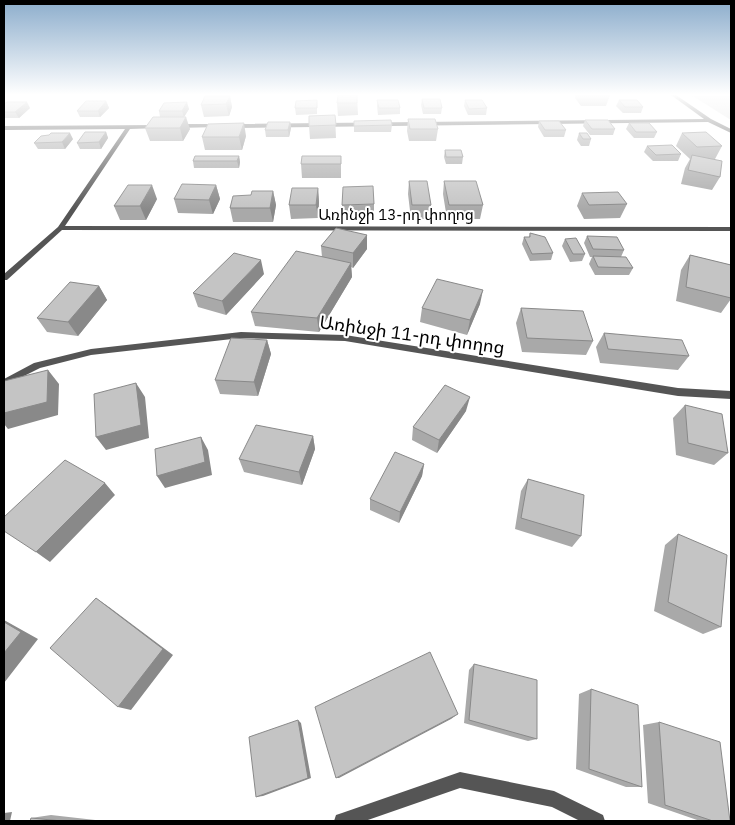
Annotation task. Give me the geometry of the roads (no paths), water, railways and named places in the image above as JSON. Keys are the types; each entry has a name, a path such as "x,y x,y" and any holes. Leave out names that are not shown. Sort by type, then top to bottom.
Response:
{"street":[{"path":"4,278 60,228 125,134"},
{"name":"Առինջի 13-րդ փողոց","path":"60,228 731,228"},
{"name":"Առինջի 11-րդ փողոց","path":"4,383 37,365 90,352 241,335 346,338 678,392 731,395"},
{"path":"342,821 460,780 554,799 598,821"}]}
